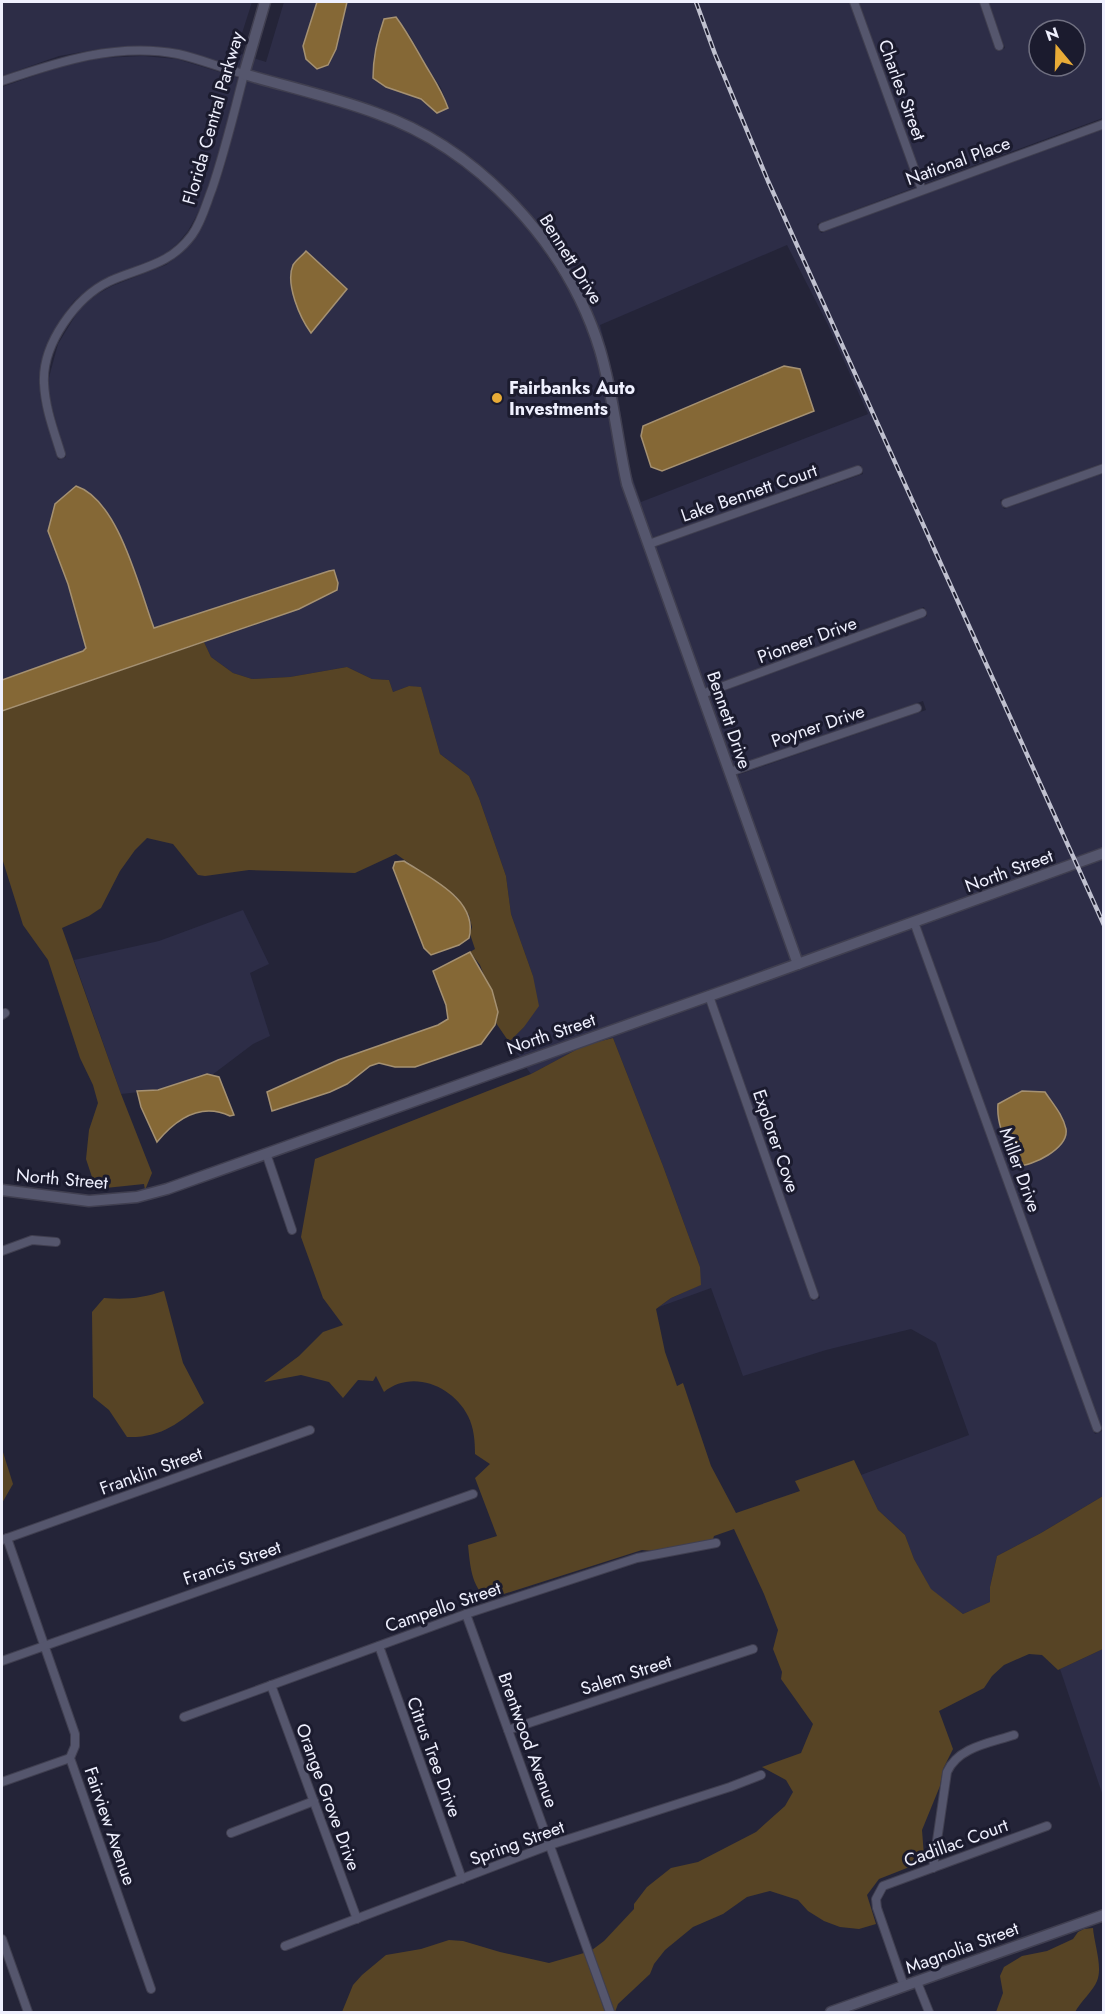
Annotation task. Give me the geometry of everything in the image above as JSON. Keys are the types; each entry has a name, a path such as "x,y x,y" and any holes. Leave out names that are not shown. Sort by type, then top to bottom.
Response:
{"street":[{"name":"Florida Central Parkway","path":"61,454 45,401 43,380 54,341 77,305 93,291 110,281 164,261 192,234 203,214 220,166 265,2"},
{"name":"Charles Street","path":"854,2 922,190"},
{"path":"984,2 999,46"},
{"name":"Bennett Drive","path":"2,81 60,61 100,53 142,51 177,54 376,113 419,132 451,152 514,203 557,261 589,321 600,349 612,397 627,484 798,964"},
{"name":"National Place","path":"823,227 1104,124"},
{"path":"1006,503 1104,468"},
{"name":"Lake Bennett Court","path":"649,544 858,470"},
{"name":"Pioneer Drive","path":"702,694 922,613"},
{"name":"Poyner Drive","path":"730,772 917,708"},
{"name":"North Street","path":"2,1190 89,1201 137,1197 167,1189 1104,853"},
{"name":"Miller Drive","path":"914,922 1097,1428"},
{"name":"Explorer Cove","path":"709,996 814,1295"},
{"path":"266,1153 292,1230"},
{"path":"2,1251 32,1240 56,1242"},
{"name":"Franklin Street","path":"4,1539 310,1430"},
{"name":"Francis Street","path":"2,1661 473,1494"},
{"name":"Fairview Avenue","path":"4,1539 75,1734 75,1746 70,1758 151,1989"},
{"name":"Campello Street","path":"184,1717 466,1614 637,1558 716,1543"},
{"name":"Brentwood Avenue","path":"466,1614 610,2013"},
{"name":"Citrus Tree Drive","path":"379,1646 462,1879"},
{"name":"Salem Street","path":"508,1730 753,1649"},
{"name":"Orange Grove Drive","path":"270,1685 357,1919"},
{"path":"933,1868 947,1772 951,1763 966,1751 1014,1735"},
{"path":"2,1782 70,1758"},
{"name":"Spring Street","path":"285,1946 550,1845 761,1775"},
{"path":"231,1833 314,1801"},
{"name":"Cadillac Court","path":"904,1986 877,1908 876,1899 883,1886 1047,1826"},
{"name":"Magnolia Street","path":"831,2013 1104,1915"},
{"path":"2,1939 28,2013"},
{"path":"917,1982 928,2013"}],"shaded area":[{"path":"2,2 252,2 236,52 245,55 241,69 177,49 142,46 99,49 59,56 2,76"},
{"path":"284,2 317,2 303,46 306,59 317,69 328,65 336,49 347,2 850,2 916,187 817,224 821,233 1103,129 1103,463 1000,500 1004,509 1103,473 1103,848 800,958 735,776 926,710 923,701 732,767 708,697 927,616 924,607 705,688 654,547 863,474 861,465 651,538 632,483 624,451 616,396 604,348 593,319 561,259 517,200 453,148 420,128 377,108 250,71 253,58 266,62","holes":["396,17 441,88 448,107 437,113 421,99 386,87 373,78 373,62 378,34 384,19","787,245 827,323 868,414 641,502 628,465 618,395 600,325"]},
{"path":"317,2 347,2 336,49 328,65 317,69 306,59 303,46"},
{"path":"859,2 979,2 997,51 1005,48 988,2 1103,2 1103,118 924,184"},
{"path":"396,17 438,86 448,108 437,113 421,99 386,87 373,78 376,48 384,19"},
{"path":"143,56 177,59 239,78 216,165 199,211 188,231 161,257 109,277 91,287 74,301 50,339 39,380 41,402 58,460 66,457 50,400 48,381 58,344 80,308 96,295 112,286 166,265 183,252 195,238 207,216 224,168 247,80 375,117 417,136 449,155 495,191 530,230 570,291 585,322 596,350 608,398 615,452 792,961 520,1058 509,1042 524,1027 533,976 511,914 506,876 479,798 469,776 440,754 421,688 409,686 393,692 389,680 372,679 347,667 290,677 252,679 233,673 211,657 204,642 299,609 337,591 329,571 154,628 131,563 56,554 68,584 86,648 2,680 2,87 62,66 101,58"},
{"path":"306,251 347,289 311,333 298,310 291,282 293,265"},
{"path":"784,366 800,369 814,411 662,471 651,467 641,436 643,426"},
{"path":"76,486 91,495 116,527 126,548 154,628 329,571 334,570 338,583 337,590 299,609 2,711 2,680 86,648 68,584 48,531 55,504"},
{"path":"204,642 211,657 233,673 252,679 290,677 347,667 372,679 389,680 393,692 409,686 421,687 440,754 469,776 479,798 506,876 511,914 533,976 539,1006 524,1027 509,1042 496,1023 498,1012 480,965 470,952 475,949 470,934 472,927 469,915 456,896 396,854 355,873 249,870 205,876 198,875 173,844 147,838 120,871 101,908 62,928 121,1094 152,1173 145,1190 144,1184 96,1189 86,1159 89,1130 98,1103 93,1085 80,1058 48,960 23,925 2,858 2,711"},
{"path":"1103,858 1103,1496 997,1556 990,1587 991,1602 963,1614 931,1590 914,1559 905,1535 878,1510 861,1475 969,1435 936,1343 911,1329 826,1350 743,1376 711,1288 659,1307 671,1298 700,1285 700,1267 613,1038 585,1045 706,1002 812,1301 820,1298 714,1000 912,928 1095,1434 1102,1431 920,925"},
{"path":"404,861 439,883 460,901 467,912 470,924 469,938 459,945 431,955 424,948 393,868 395,862"},
{"path":"243,910 269,964 250,973 270,1036 253,1044 212,1075 207,1074 158,1090 121,1094 74,960 159,941"},
{"path":"470,952 492,990 498,1012 495,1025 481,1044 415,1067 395,1067 379,1063 370,1066 347,1084 330,1092 272,1111 267,1092 338,1060 438,1025 448,1019 446,1005 433,971"},
{"path":"613,1038 700,1267 701,1285 671,1298 656,1309 665,1352 677,1386 683,1383 711,1466 736,1513 800,1491 795,1481 854,1460 878,1510 905,1535 914,1559 931,1589 963,1614 990,1602 990,1587 997,1556 1103,1496 1103,1649 1058,1670 1042,1655 1029,1654 1004,1665 992,1676 984,1688 939,1711 953,1749 943,1769 940,1786 922,1830 924,1856 912,1866 879,1879 867,1895 876,1924 859,1929 840,1927 808,1911 798,1900 770,1891 747,1897 723,1914 693,1927 665,1950 654,1964 650,1974 618,2004 615,2012 592,1950 604,1941 634,1909 634,1904 647,1887 671,1868 698,1862 756,1832 785,1806 793,1792 786,1780 762,1767 801,1753 813,1724 781,1679 782,1672 773,1649 778,1630 734,1529 714,1536 713,1539 687,1546 642,1550 488,1599 475,1582 468,1545 497,1536 475,1478 490,1464 475,1454 474,1435 470,1421 461,1405 452,1396 431,1384 419,1382 395,1385 384,1392 376,1376 373,1381 358,1380 343,1398 329,1382 301,1375 264,1382 299,1356 323,1332 343,1325 323,1298 301,1237 315,1159 531,1074 585,1045"},
{"path":"585,1045 531,1074 525,1066"},
{"path":"207,1074 219,1077 234,1115 209,1111 189,1115 172,1126 157,1142 141,1107 137,1091 158,1090"},
{"path":"1022,1091 1045,1092 1060,1114 1066,1129 1062,1143 1048,1155 1040,1160 1016,1166 1001,1128 998,1104"},
{"path":"164,1291 183,1363 204,1403 177,1423 160,1432 127,1437 109,1410 93,1397 92,1312 104,1298 134,1298"},
{"path":"2,1449 13,1484 2,1503"},
{"path":"1103,1649 1103,1796 1060,1669"},
{"path":"1093,1928 1099,1975 1095,1985 1075,2012 996,2012 1003,1993 1000,1976 1004,1967 1022,1956 1047,1951 1073,1939 1078,1932 1084,1929"},
{"path":"449,1940 463,1941 549,1963 584,1953 605,2012 342,2012 353,1985 386,1955 421,1949"}],"railway":[{"path":"696,2 768,181 1104,925"}],"place":[{"name":"Fairbanks Auto Investments","path":"497,398"}]}
